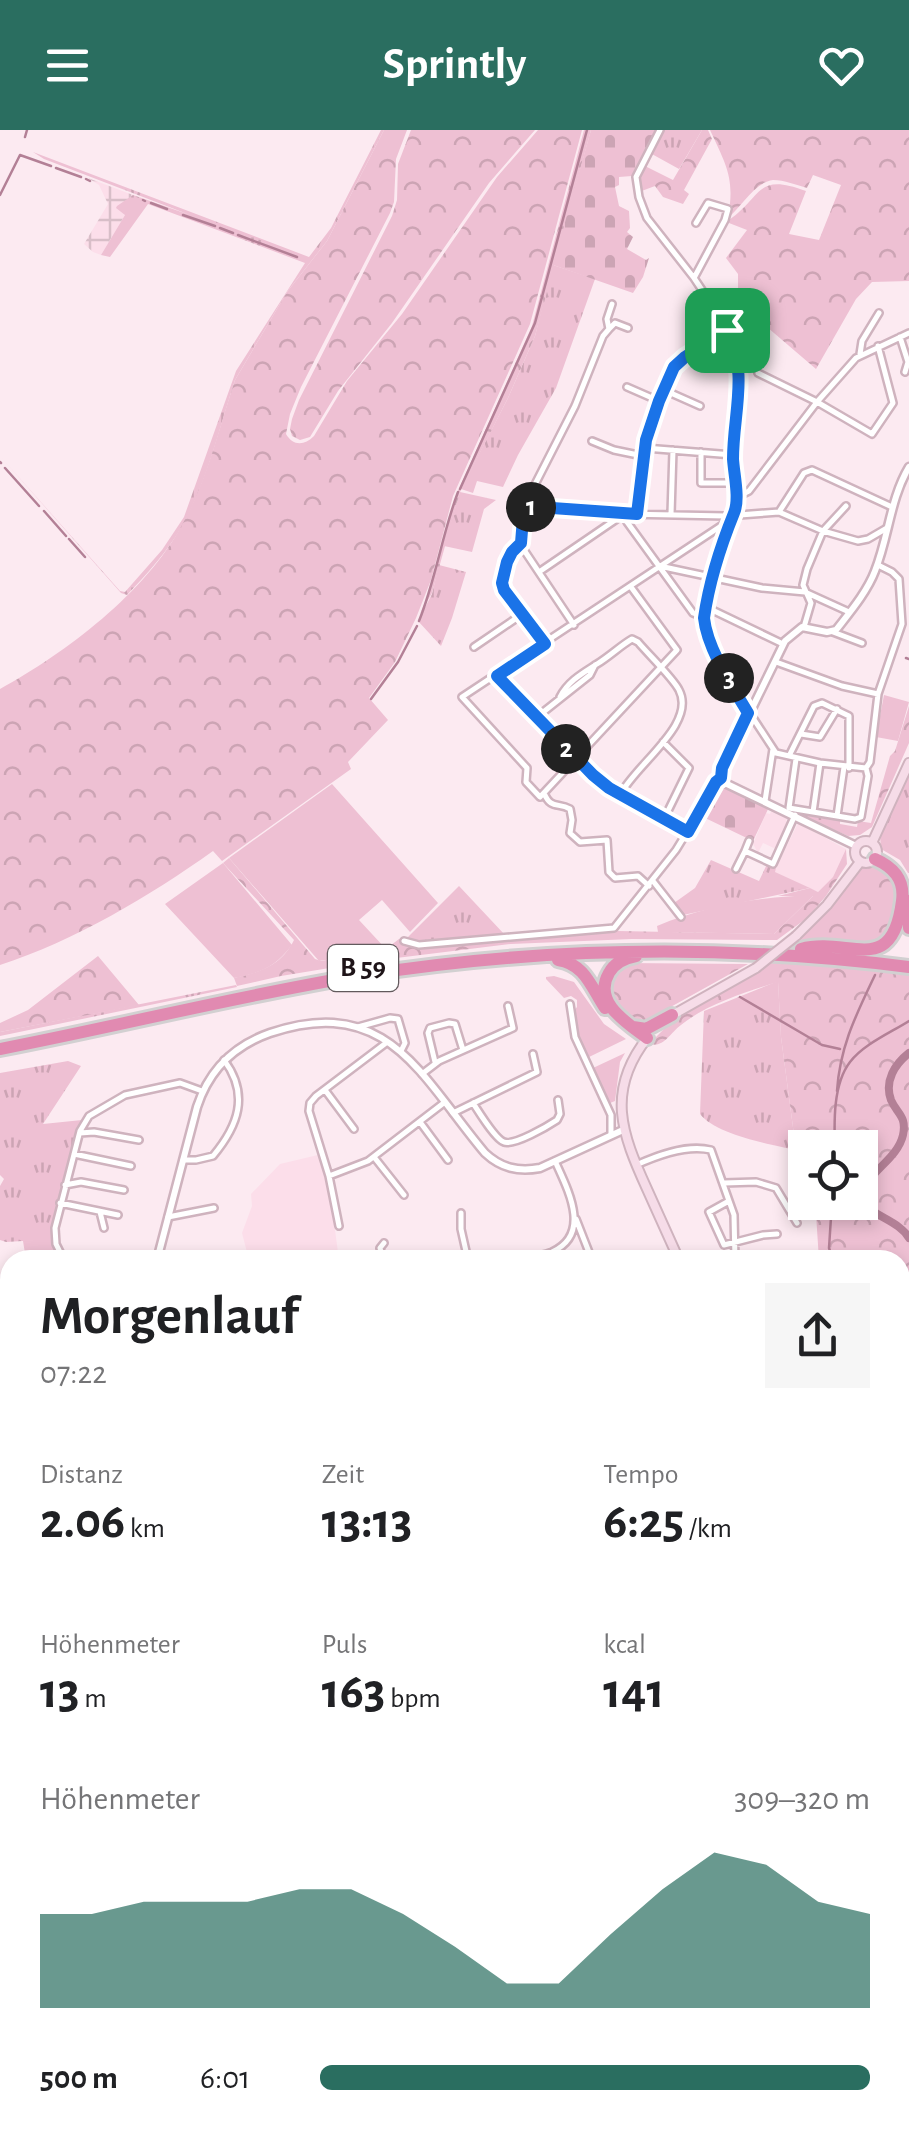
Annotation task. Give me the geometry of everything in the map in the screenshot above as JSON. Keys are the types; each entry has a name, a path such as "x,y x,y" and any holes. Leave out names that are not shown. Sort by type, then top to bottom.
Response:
{"highway":[{"path":"875,852 900,868 907,881 909,928"},
{"path":"799,943 870,950 890,938 898,923 902,886 875,852"},
{"name":"B 59","path":"0,1040 294,980 450,956 554,947 799,943 909,963"},
{"path":"645,1040 608,1002 605,986 610,970 619,961 632,957 694,952"},
{"name":"B 59","path":"0,1048 315,984 411,968 511,958 694,952 909,963"},
{"path":"511,958 560,960 575,965 586,975 608,1012 645,1040"},
{"path":"632,1026 650,1028 672,1015"}],"main road":[{"path":"875,852 863,842 856,846 855,855 868,864 875,852 909,763"},
{"path":"674,1250 624,1130 624,1088 631,1066 645,1040 672,1015 799,943 860,862"}],"street":[{"path":"660,130 636,174 637,192 647,218 694,278 727,330 736,350 739,375 733,454 734,514 706,607 707,630 748,713 777,754 866,768"},
{"path":"694,278 728,209 708,203 696,222"},
{"path":"609,329 607,319 612,304"},
{"path":"860,354 862,342 880,314"},
{"path":"545,644 504,590 507,560 521,543 524,506 575,406 603,336 614,324 628,328"},
{"path":"637,514 644,452 664,390 679,361 727,330"},
{"path":"735,498 747,493 845,368 860,354 909,333"},
{"path":"900,337 908,362 905,372"},
{"path":"758,373 872,434 892,403 878,346"},
{"path":"627,387 659,401"},
{"path":"664,390 700,406"},
{"path":"592,441 614,450 733,454"},
{"path":"671,514 672,450"},
{"path":"701,452 701,483 734,483"},
{"path":"833,632 872,578 892,507 909,466"},
{"path":"779,512 804,474 812,470 892,507"},
{"path":"524,506 624,514 726,516 779,512 823,531 860,541 888,528"},
{"path":"804,627 811,602 804,581 823,531 846,506"},
{"path":"624,514 694,614 704,618"},
{"path":"539,572 624,514"},
{"path":"681,917 651,883 638,876 615,878 609,872 606,840 580,842 570,832 571,810 554,805 526,782 528,768 462,698 724,524"},
{"path":"521,543 574,625"},
{"path":"866,768 870,763 878,694 902,626 900,580 878,564"},
{"path":"660,567 762,588 808,593 849,612"},
{"path":"542,794 677,650 631,587"},
{"path":"706,607 783,644"},
{"path":"474,647 522,614"},
{"path":"404,941 419,945 616,927 688,832 721,778 722,768 773,662 793,632 804,627 862,643"},
{"path":"537,717 590,675 595,666 634,639 676,685 683,702 680,720 620,794"},
{"path":"773,662 848,688 878,694"},
{"path":"497,676 575,760 620,794 688,832"},
{"path":"745,851 773,864 792,812 792,758 815,705 822,703 850,718 837,816"},
{"path":"801,734 820,737 837,709"},
{"path":"663,742 689,768 664,819"},
{"path":"765,801 773,749"},
{"path":"813,812 820,763"},
{"path":"792,812 857,819 862,816 866,768"},
{"path":"721,778 856,846"},
{"path":"736,870 750,841"},
{"path":"570,1004 575,1036 610,1113 612,1134"},
{"path":"422,1074 435,1063 513,1028 508,1006"},
{"path":"160,1250 202,1091 224,1060 250,1042 285,1029 325,1023 358,1026 390,1018 398,1018 405,1042 401,1051"},
{"path":"435,1063 430,1028 454,1024 462,1050"},
{"path":"358,1026 401,1051 487,1156 503,1166 530,1170 624,1130"},
{"path":"339,1226 310,1105 388,1041"},
{"path":"453,1113 538,1072 534,1054"},
{"path":"183,1160 214,1155 238,1115 240,1104 233,1076 224,1060"},
{"path":"59,1250 54,1239 60,1203 80,1133 90,1116 125,1095 178,1083 202,1091"},
{"path":"325,1090 354,1129"},
{"path":"473,1104 497,1136 508,1143 556,1121 560,1114 558,1100"},
{"path":"329,1176 374,1157 445,1102"},
{"path":"420,1122 448,1160"},
{"path":"80,1133 139,1140"},
{"path":"636,1165 671,1152 708,1148 714,1154 734,1218 735,1250"},
{"path":"74,1154 131,1166"},
{"path":"374,1157 404,1195"},
{"path":"555,1161 588,1250"},
{"path":"65,1185 81,1182 124,1190"},
{"path":"724,1183 756,1182 776,1188 797,1223"},
{"path":"729,1201 709,1213 723,1244 777,1234"},
{"path":"60,1203 118,1215"},
{"path":"168,1217 214,1208"},
{"path":"100,1212 104,1228"},
{"path":"461,1213 466,1250"},
{"path":"555,1250 570,1236 575,1216"},
{"path":"380,1250 384,1243"}],"shaded area":[{"path":"88,178 133,195 101,255 84,244 108,204 99,185"},
{"path":"772,809 787,817 786,826 776,849 763,843 758,853 753,844 766,813 770,814"},
{"path":"798,823 846,849 833,877 818,892 774,872"},
{"path":"322,1154 338,1250 246,1250 242,1233 252,1206 251,1194 280,1164"}],"green space":[{"path":"381,130 327,241 287,292 235,380 205,474 181,528 127,595 121,593 0,456 120,591 125,592 162,550 184,517 236,371 305,263 148,204 110,257 101,255 125,215 117,206 133,195 190,215 33,152 309,257 331,228"},
{"path":"384,130 407,130 396,159 394,202 301,387 286,434 295,443 314,436 347,381 402,314 497,177 538,130 582,130 530,324 453,496 431,580 416,618 395,662 369,698 388,720 348,762 351,769 222,861 213,851 111,916 0,965 0,689 51,658 102,619 167,550 199,491 235,380 287,292 327,241"},
{"path":"411,130 535,130 489,183 392,323 338,391 310,437 300,440 292,436 292,419 392,216 397,200 398,164"},
{"path":"584,130 591,130 535,336 460,492 432,593 420,614 457,493 532,326"},
{"path":"591,130 655,130 632,176 619,177 615,187 619,206 629,211 627,232 633,237 627,249 649,258 633,293 553,265"},
{"path":"663,130 702,130 679,169 650,153"},
{"path":"702,130 708,130 712,139 684,190 689,194 683,204 663,197 655,186 639,192 637,181 643,165 673,180"},
{"path":"710,130 909,130 909,281 872,282 856,299 816,369 760,321 746,314 738,292 738,274 726,258 747,230 729,220 761,189 778,184 790,186 806,191 789,234 819,240 841,185 813,175 807,188 782,181 766,182 728,218 728,173"},
{"path":"553,265 595,279 556,388 503,487 477,481 473,493 461,489 535,336"},
{"path":"460,492 496,500 484,509 472,552 444,546"},
{"path":"439,565 466,572 441,646 418,621 432,594"},
{"path":"884,695 909,702 898,741 876,737"},
{"path":"909,706 909,743 872,827 860,835 848,836 789,810 840,818 840,824 857,827 858,821 871,823"},
{"path":"909,774 908,873 900,860 881,849 880,836"},
{"path":"332,784 438,903 410,932 382,900 359,920 385,948 319,961 229,858"},
{"path":"720,785 769,807 753,841 701,816"},
{"path":"846,849 847,864 826,896 807,918 777,940 632,939 511,944 372,961 237,986 234,978 269,966 283,956 294,940 223,863 229,858 315,959 321,961 386,949 399,939 412,945 618,931 774,934 813,896 778,896 810,888 818,892 833,877"},
{"path":"711,860 759,881 767,864 776,868 775,872 810,888 683,915 674,903 695,888"},
{"path":"223,863 292,945 267,968 234,978 165,904"},
{"path":"872,864 892,872 900,897 886,940 861,948 794,943 863,867"},
{"path":"459,886 505,935 422,943 405,940"},
{"path":"814,895 774,934 658,932 657,926 714,907"},
{"path":"98,956 139,1005 0,1032 0,1023 28,1010"},
{"path":"772,961 909,973 909,1250 818,1250 816,1220 878,1220 878,1130 793,1130 778,982 714,1005 663,1042 649,1044 678,1015"},
{"path":"624,963 748,964 636,1023 611,996 612,982"},
{"path":"554,976 574,982 604,1024 626,1039 587,1058 577,1036 573,1012 577,1000 571,996 564,998 546,979"},
{"path":"778,981 793,1130 788,1130 788,1148 730,1133 700,1114 704,1011"},
{"path":"237,987 0,1036 0,1032"},
{"path":"625,1053 620,1062 615,1101 610,1103 593,1068"},
{"path":"68,1061 81,1066 43,1124 82,1120 51,1226 55,1250 24,1250 23,1241 0,1240 0,1186 4,1179 0,1175 0,1073"}],"waterway":[{"path":"25,137 27,130"},
{"path":"460,489 535,323 587,130"},
{"path":"0,195 20,155 51,166"},
{"path":"56,168 81,177"},
{"path":"86,179 90,181"},
{"path":"151,203 167,209"},
{"path":"183,215 215,226"},
{"path":"220,228 233,233"},
{"path":"238,235 297,257"},
{"path":"5,468 39,506"},
{"path":"419,621 458,492"},
{"path":"44,511 66,536"},
{"path":"69,539 85,557"},
{"path":"371,699 398,662 417,626"},
{"path":"837,1091 845,1045 875,975"},
{"path":"740,997 822,1045 840,1049"},
{"path":"835,1130 840,1081 850,1062 862,1050 909,1021"},
{"path":"909,1053 895,1068 889,1086 891,1100 903,1119 903,1135 894,1153 864,1190 871,1210 898,1226 909,1238"},
{"path":"830,1250 831,1220"}],"route":[{"path":"727,330 736,350 739,375 733,454 736,508 704,618 721,663 748,713 721,778 688,832 593,775 497,676 545,644 502,583 507,560 521,543 524,506 637,514 646,440 674,367 727,330"}]}
